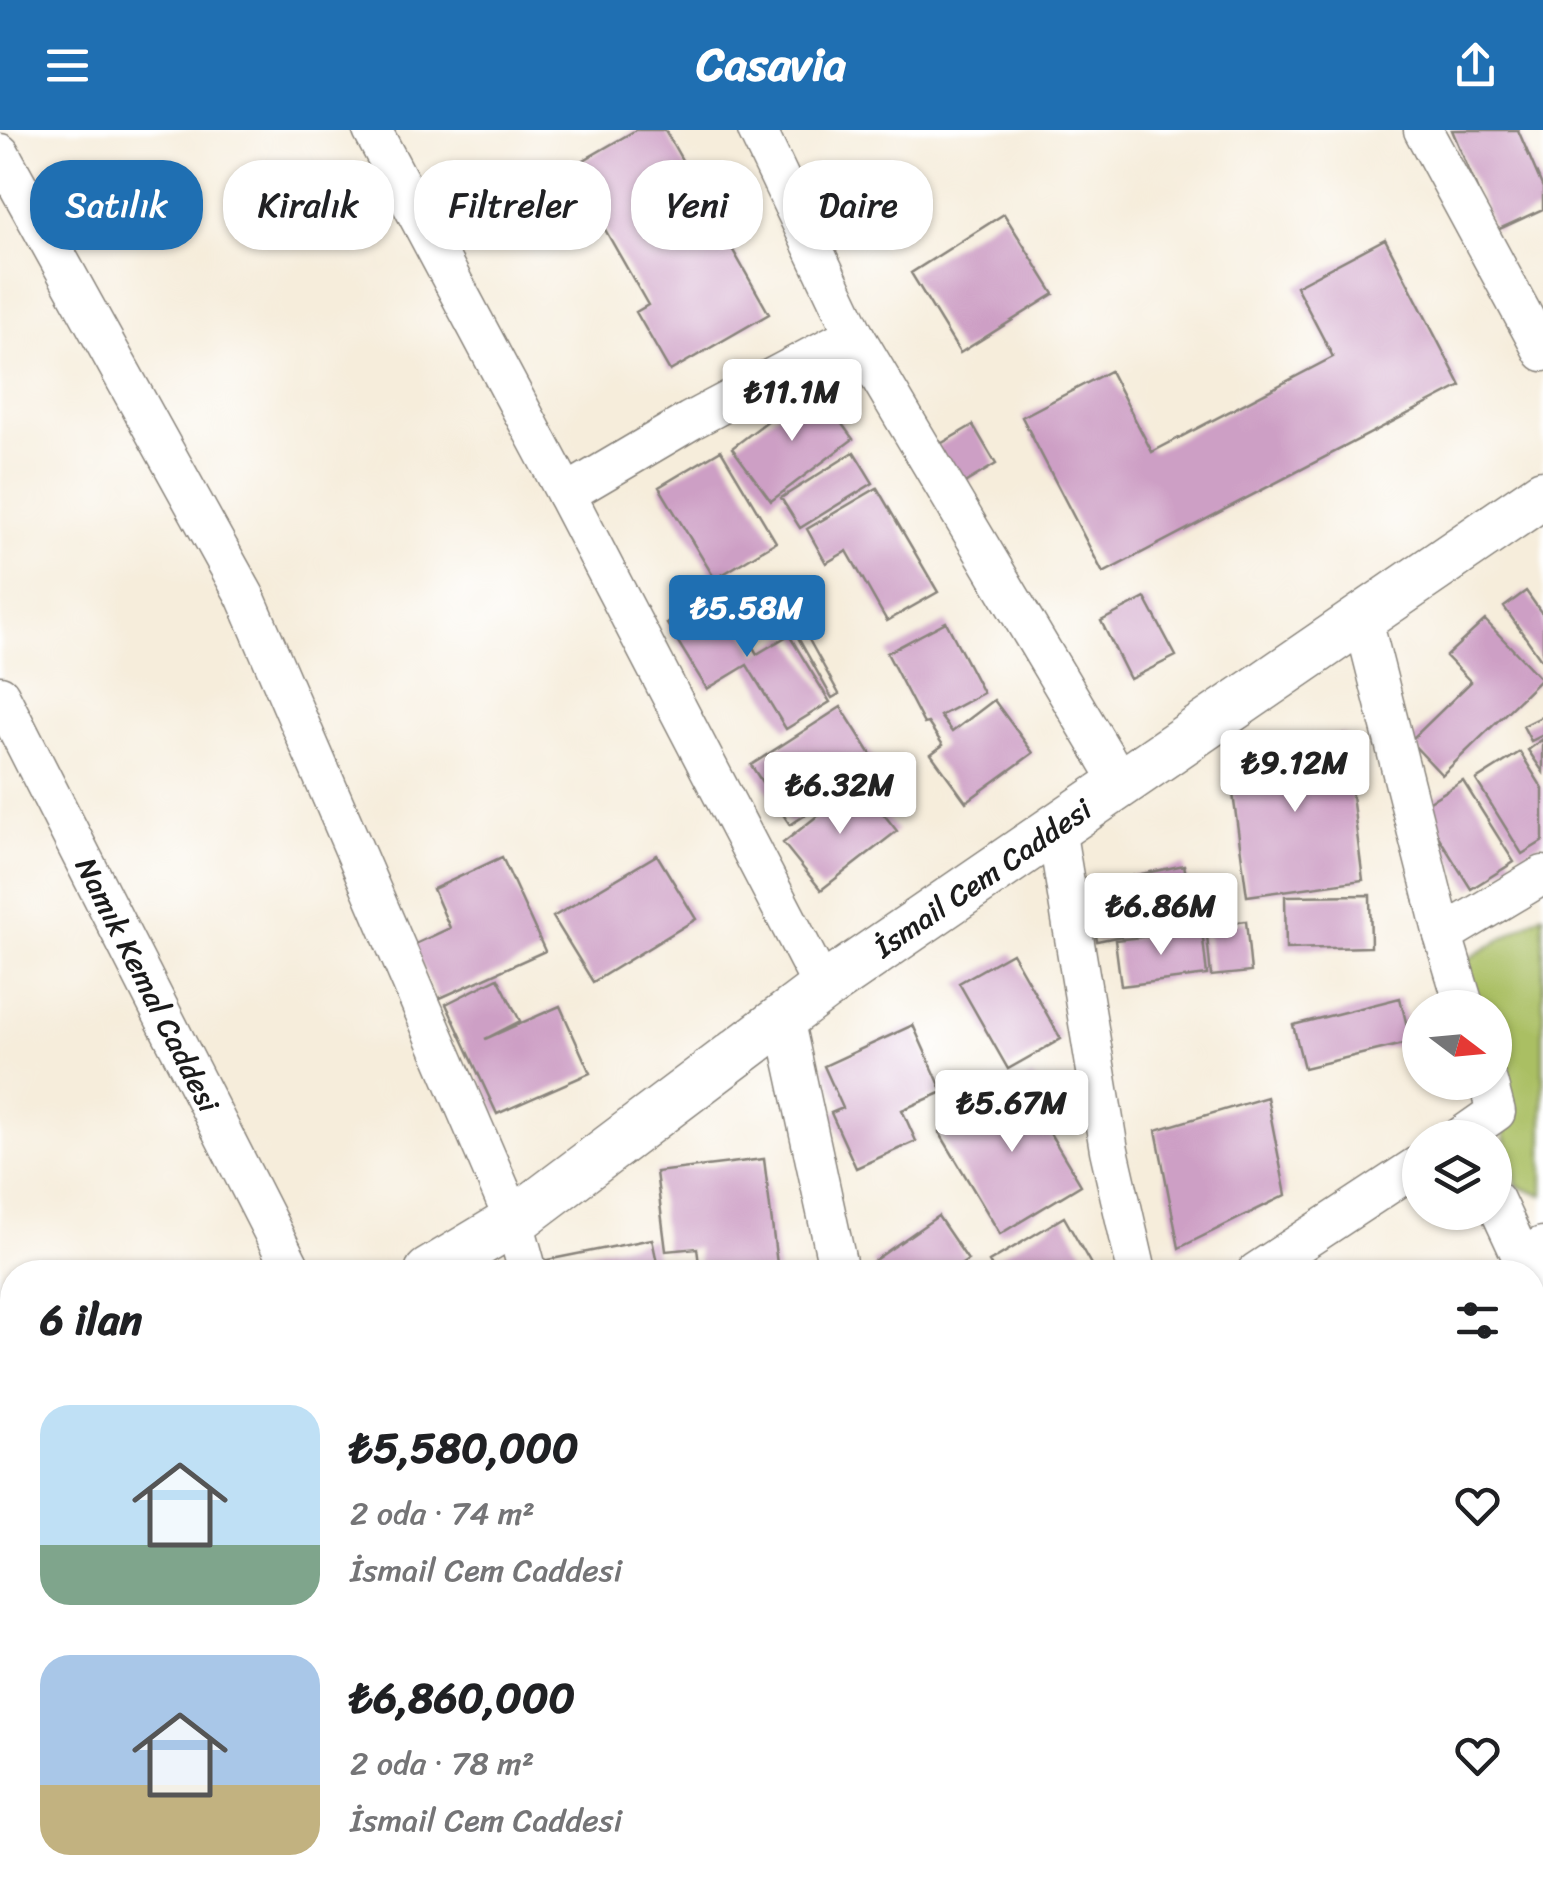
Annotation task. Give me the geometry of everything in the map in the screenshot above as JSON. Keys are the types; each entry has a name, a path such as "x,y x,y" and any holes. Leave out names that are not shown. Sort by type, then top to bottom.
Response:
{"street":[{"path":"372,130 823,988"},
{"path":"757,130 854,334 1122,785"},
{"path":"1423,130 1543,352"},
{"path":"0,153 245,596 514,1221 525,1260"},
{"path":"566,494 854,334"},
{"name":"İsmail Cem Caddesi","path":"449,1260 514,1221 823,988 1543,494"},
{"path":"1362,616 1460,990"},
{"name":"Namık Kemal Caddesi","path":"0,695 287,1260"},
{"path":"1056,828 1110,1150 1134,1260"},
{"path":"1443,935 1543,876"},
{"path":"784,1018 836,1260"},
{"path":"1485,1120 1496,1112 1493,1100"},
{"path":"1274,1260 1402,1176"},
{"path":"1512,1229 1530,1260"}],"green space":[{"path":"1543,914 1543,1196 1517,1186 1512,1165 1512,1120 1501,1120 1496,1100 1512,1100 1512,990 1470,990 1463,962"}],"building":[{"path":"636,130 665,130 682,160 631,160 631,250 733,250 769,314 670,371 636,312 648,305 611,240 611,160 584,160"},
{"path":"1452,130 1518,130 1543,188 1543,209 1495,231"},
{"path":"1004,214 1054,294 960,353 911,273"},
{"path":"1385,239 1461,386 1103,573 1022,417 1110,371 1152,452 1333,357 1296,286"},
{"path":"814,386 853,439 771,501 732,448"},
{"path":"973,425 996,464 956,488 932,449"},
{"path":"721,450 776,542 715,579 659,487"},
{"path":"854,452 873,483 800,528 781,498"},
{"path":"877,488 938,592 887,621 847,551 826,563 807,529"},
{"path":"719,591 757,654 789,635 830,702 786,729 747,665 707,689 667,624"},
{"path":"1526,591 1543,615 1543,662 1504,607"},
{"path":"1145,598 1176,656 1130,679 1101,621"},
{"path":"1485,620 1541,679 1442,775 1410,741 1471,682 1446,656"},
{"path":"946,622 983,693 940,716 952,732 994,700 1033,753 966,802 931,754 943,745 928,723 924,724 887,653"},
{"path":"803,629 839,694 832,698 796,634"},
{"path":"841,707 879,767 790,825 751,765"},
{"path":"1543,716 1543,735 1531,741 1523,726"},
{"path":"1344,734 1363,880 1247,896 1227,750"},
{"path":"1543,739 1543,772 1528,750"},
{"path":"1520,752 1543,789 1543,841 1522,854 1476,780"},
{"path":"1463,781 1514,862 1471,889 1420,807"},
{"path":"859,783 897,831 821,890 783,843"},
{"path":"657,855 696,919 593,982 553,917"},
{"path":"502,857 545,951 438,999 413,945 450,928 433,889"},
{"path":"1184,865 1195,921 1097,941 1091,907 1117,902 1113,880"},
{"path":"1370,895 1371,947 1286,949 1285,896"},
{"path":"1246,921 1251,972 1211,976 1206,926"},
{"path":"1202,930 1207,975 1121,986 1115,940"},
{"path":"1012,953 1061,1039 1008,1069 959,983"},
{"path":"498,978 520,1021 485,1039 560,1006 590,1073 497,1114 446,1004"},
{"path":"1400,998 1402,1044 1304,1068 1293,1025"},
{"path":"913,1025 943,1092 902,1110 916,1141 856,1168 831,1113 843,1108 824,1066"},
{"path":"1032,1076 1060,1124 1048,1130 1081,1185 1000,1234 939,1132"},
{"path":"1267,1097 1286,1195 1179,1248 1156,1130"},
{"path":"764,1159 777,1260 698,1260 697,1248 666,1251 656,1172"},
{"path":"938,1216 968,1260 875,1260"},
{"path":"1064,1217 1088,1260 992,1260"},
{"path":"652,1239 656,1260 547,1260"}]}
